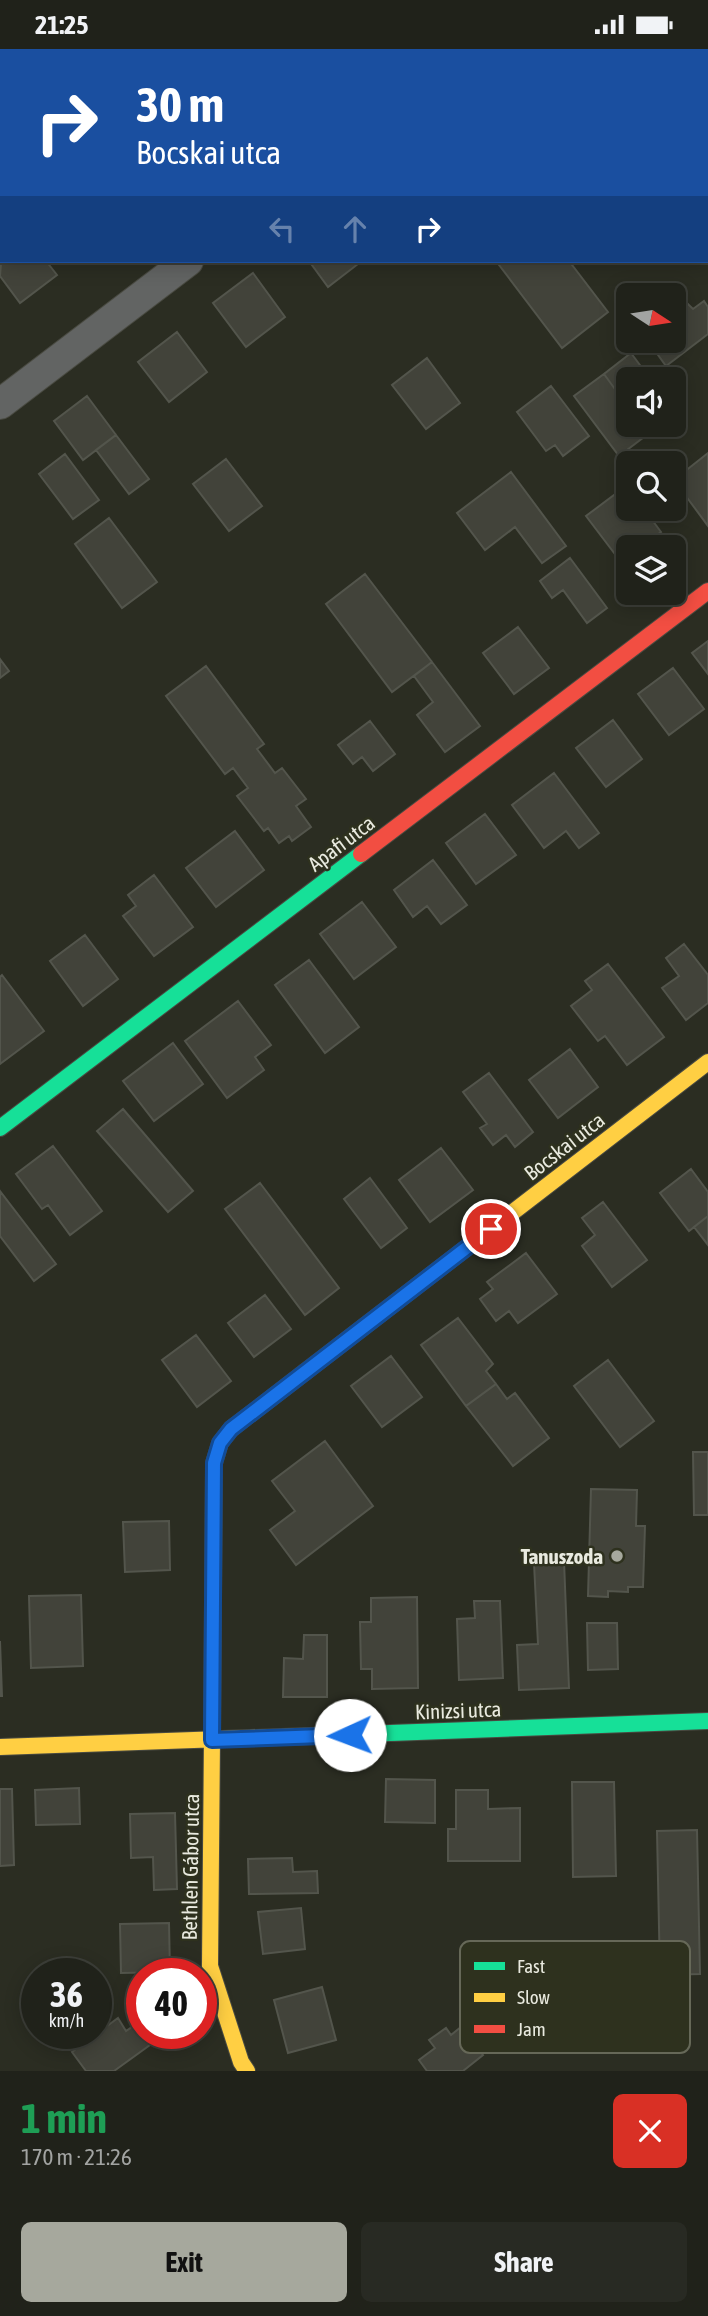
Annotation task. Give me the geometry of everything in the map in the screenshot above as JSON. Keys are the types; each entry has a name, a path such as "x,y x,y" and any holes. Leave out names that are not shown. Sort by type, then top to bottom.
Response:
{"street":[{"path":"0,404 185,263"},
{"name":"Apafi utca","path":"0,1128 708,591"},
{"name":"Bocskai utca","path":"212,1740 214,1463 220,1443 231,1429 708,1062"},
{"name":"Kinizsi utca","path":"0,1747 708,1721"},
{"name":"Bethlen Gábor utca","path":"212,1740 210,1966 240,2062 247,2071"}],"building":[{"path":"1,263 48,263 57,275 20,303 0,276"},
{"path":"310,263 358,264 328,287"},
{"path":"498,263 571,263 608,312 562,348"},
{"path":"253,273 285,317 246,347 213,303"},
{"path":"704,301 708,307 708,334 686,351 686,306 688,304 693,309"},
{"path":"177,332 207,372 169,402 138,362"},
{"path":"631,353 641,367 616,367 616,390 604,374"},
{"path":"657,353 683,353 666,366"},
{"path":"427,358 460,403 426,429 392,385"},
{"path":"604,374 616,390 616,437 644,437 626,451 616,452 574,396"},
{"path":"551,386 589,436 563,456 555,445 546,451 517,412"},
{"path":"87,396 116,435 83,460 54,421"},
{"path":"116,435 149,479 129,494 96,450"},
{"path":"708,453 708,526 686,496 686,470"},
{"path":"65,454 99,500 73,519 39,474"},
{"path":"226,459 262,506 229,531 193,484"},
{"path":"511,472 566,546 542,563 515,527 485,550 457,513"},
{"path":"616,494 616,521 653,521 661,532 657,535 616,535 616,555 586,516"},
{"path":"109,518 157,582 122,608 75,544"},
{"path":"570,558 607,608 587,623 563,590 552,598 540,581"},
{"path":"365,574 432,662 392,692 326,604"},
{"path":"518,627 549,668 514,694 483,653"},
{"path":"708,641 708,674 692,653"},
{"path":"0,659 9,671 0,678"},
{"path":"432,662 480,726 445,752 417,715 433,702 414,676"},
{"path":"206,666 264,744 257,749 275,773 282,768 306,799 296,806 311,827 292,841 289,836 279,843 268,828 264,831 237,796 248,788 233,768 225,774 166,696"},
{"path":"673,668 704,709 669,735 638,694"},
{"path":"613,720 642,759 606,787 576,748"},
{"path":"370,721 395,754 373,771 362,757 353,764 338,745"},
{"path":"554,773 599,833 579,848 566,831 544,848 512,805"},
{"path":"485,814 516,855 476,884 446,843"},
{"path":"235,831 264,870 216,907 186,868"},
{"path":"433,860 467,905 441,924 427,906 413,917 394,890"},
{"path":"154,875 193,927 154,956 123,916 136,906 128,895"},
{"path":"362,902 396,947 354,979 320,934"},
{"path":"85,935 118,979 83,1006 50,961"},
{"path":"684,944 708,975 708,1003 686,1020 662,988 679,976 666,958"},
{"path":"309,960 359,1027 325,1053 275,985"},
{"path":"608,964 664,1037 627,1065 605,1036 598,1041 571,1006 592,990 585,981"},
{"path":"2,975 44,1031 0,1064 0,977"},
{"path":"238,1001 271,1045 255,1057 264,1070 227,1098 185,1041"},
{"path":"173,1043 203,1084 154,1121 123,1081"},
{"path":"570,1049 598,1087 558,1118 529,1080"},
{"path":"489,1073 533,1132 515,1147 506,1135 493,1145 480,1128 487,1124 463,1092"},
{"path":"123,1109 193,1191 168,1212 97,1131"},
{"path":"53,1146 102,1211 70,1235 48,1205 42,1209 16,1174"},
{"path":"441,1148 473,1190 430,1222 399,1180"},
{"path":"691,1169 708,1192 708,1216 689,1231 660,1193"},
{"path":"370,1178 407,1228 381,1248 344,1199"},
{"path":"260,1183 339,1288 305,1315 225,1209"},
{"path":"0,1191 56,1264 34,1281 0,1236"},
{"path":"603,1202 647,1260 612,1287 582,1246 595,1235 582,1218"},
{"path":"708,1216 708,1245 694,1227"},
{"path":"526,1253 557,1294 518,1323 509,1311 496,1321 480,1299 493,1289 487,1282"},
{"path":"265,1295 291,1329 254,1357 228,1323"},
{"path":"458,1318 493,1364 486,1371 496,1384 466,1406 421,1345"},
{"path":"196,1335 231,1381 197,1407 162,1360"},
{"path":"391,1356 422,1397 382,1427 351,1386"},
{"path":"608,1360 654,1421 620,1447 574,1386"},
{"path":"496,1384 507,1399 515,1393 549,1438 513,1466 466,1406"},
{"path":"325,1441 373,1506 296,1565 270,1530 295,1511 272,1481"},
{"path":"693,1452 708,1452 708,1515 694,1515"},
{"name":"Tanuszoda","path":"591,1489 637,1490 636,1526 645,1526 643,1587 628,1587 628,1592 608,1591 608,1597 588,1596"},
{"path":"169,1521 170,1570 125,1572 123,1522"},
{"path":"564,1561 569,1688 519,1690 517,1645 538,1644 534,1563"},
{"path":"81,1595 83,1666 31,1668 29,1596"},
{"path":"417,1597 418,1688 372,1689 372,1669 361,1669 360,1622 371,1622 371,1598"},
{"path":"474,1601 500,1601 503,1678 459,1680 457,1619 475,1618"},
{"path":"587,1623 617,1623 618,1669 588,1670"},
{"path":"304,1635 327,1635 327,1697 283,1697 284,1658 303,1659"},
{"path":"0,1641 2,1696 0,1696"},
{"path":"386,1779 435,1780 435,1823 385,1822"},
{"path":"572,1782 614,1782 616,1876 573,1877"},
{"path":"79,1788 80,1824 36,1825 35,1790"},
{"path":"0,1789 12,1789 14,1865 0,1866"},
{"path":"456,1790 488,1790 488,1809 520,1808 520,1861 448,1861 448,1829 456,1829"},
{"path":"175,1813 177,1889 154,1890 153,1857 131,1858 130,1814"},
{"path":"697,1830 700,1974 690,1974 690,1941 659,1941 657,1831"},
{"path":"292,1858 293,1872 317,1871 318,1893 249,1894 248,1859"},
{"path":"301,1908 305,1949 263,1954 258,1912"},
{"path":"169,1923 170,1958 126,1958 126,1973 121,1973 120,1924"},
{"path":"322,1987 336,2040 288,2053 274,2000"},
{"path":"118,2018 126,2031 126,2049 144,2049 114,2071 86,2071 72,2052 76,2049 112,2049 112,2022"},
{"path":"446,2028 451,2035 460,2028 460,2053 483,2055 463,2071 427,2071 419,2060 435,2048 429,2040"}],"traffic: fast":[{"path":"0,1128 361,854"},
{"path":"212,1739 214,1463 220,1443 231,1429 305,1372"},
{"path":"364,1734 708,1721"}],"traffic: slow":[{"path":"305,1372 708,1062"},
{"path":"0,1747 364,1734"},
{"path":"212,1739 210,1966 241,2062 247,2071"}],"traffic: jam":[{"path":"361,854 708,591"}],"place":[{"name":"Tanuszoda","path":"617,1556"}],"route":[{"path":"350,1735 212,1740 214,1463 220,1443 231,1429 491,1229"}]}
